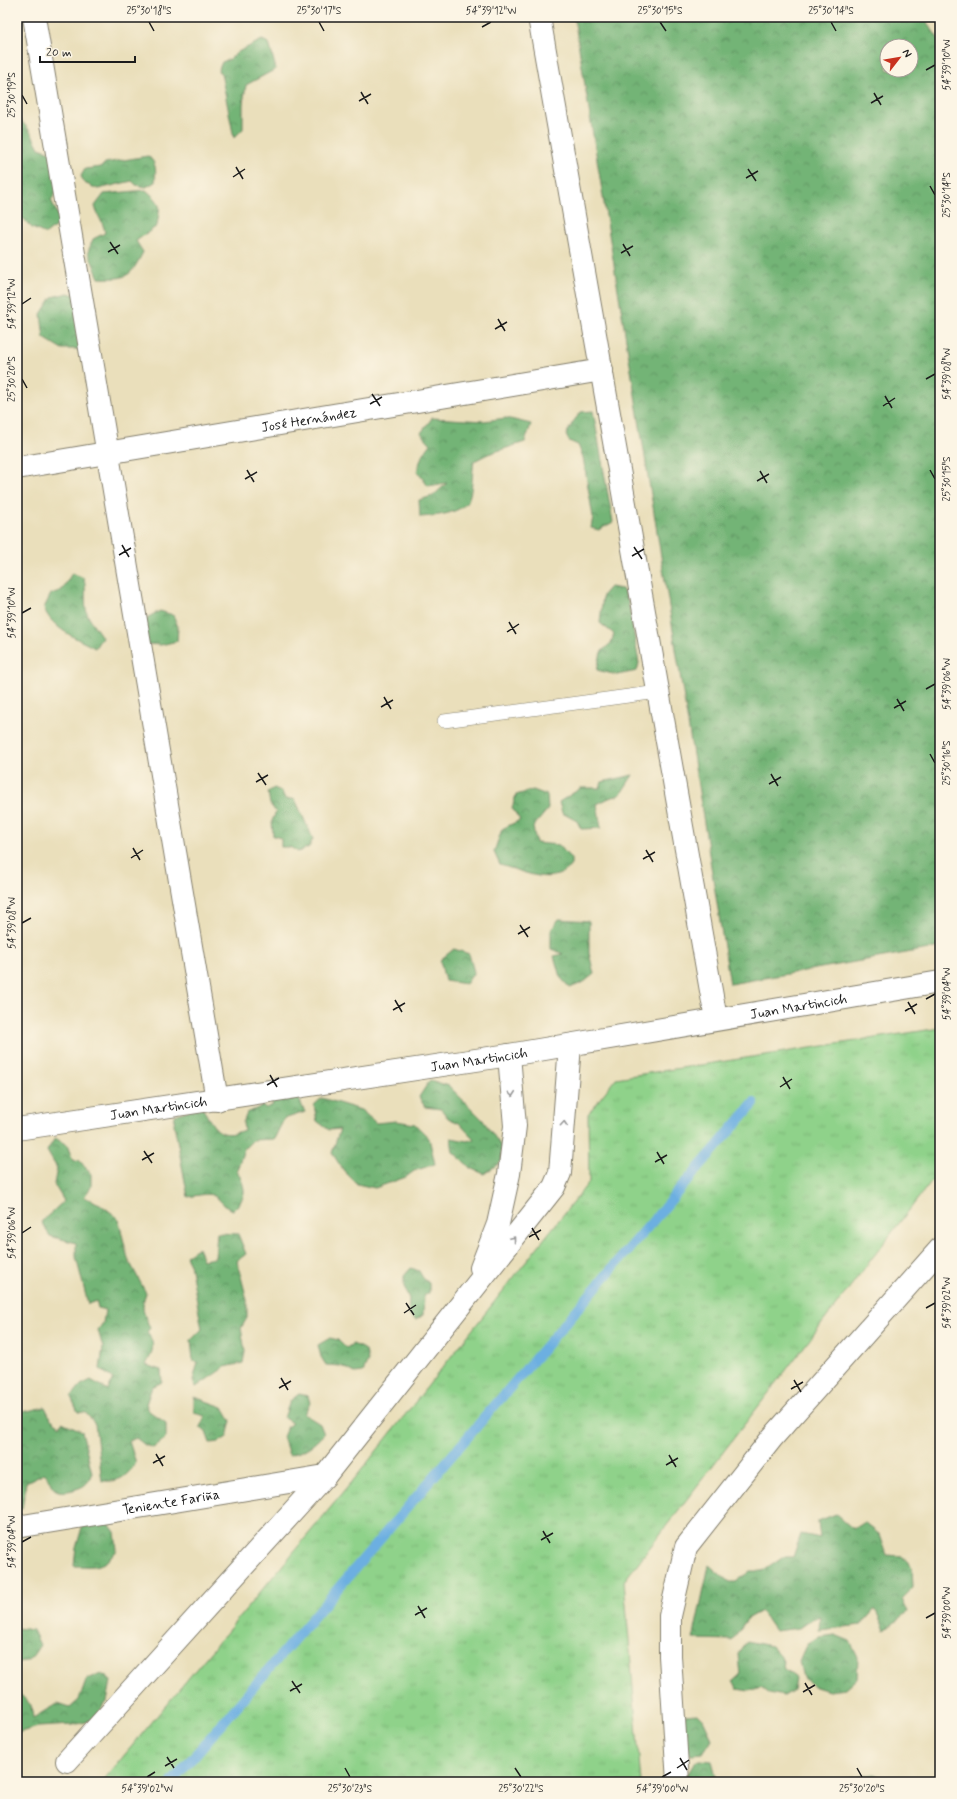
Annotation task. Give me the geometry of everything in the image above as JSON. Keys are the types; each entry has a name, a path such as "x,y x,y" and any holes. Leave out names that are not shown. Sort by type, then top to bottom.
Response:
{"street":[{"path":"34,17 217,1100"},
{"path":"539,17 716,1019"},
{"name":"José Hernández","path":"17,468 602,370"},
{"name":"Juan Martincich","path":"17,1129 509,1055 940,982"},
{"path":"67,1761 325,1476 554,1187 560,1173 570,1045"},
{"path":"471,1291 498,1224 509,1174 515,1126 509,1055"},
{"path":"678,1782 670,1656 670,1616 686,1547 772,1438 940,1249"},
{"name":"Teniente Fariña","path":"17,1527 325,1476"}],"lane":[{"path":"444,721 658,692"}],"green space":[{"path":"574,17 926,17 926,21 940,41 940,947 730,984"},
{"path":"262,40 269,43 276,69 246,85 243,104 243,129 234,138 221,73 218,71 222,62 230,59 238,52"},
{"path":"17,116 30,131 39,148 53,153 58,191 51,200 61,222 46,234 32,228 21,217 22,205 17,202"},
{"path":"148,156 153,161 156,171 155,182 146,187 136,185 132,181 98,189 84,183 81,176 85,169 101,167 105,163"},
{"path":"146,190 158,202 159,213 157,226 136,241 143,252 139,261 127,275 116,278 99,278 88,252 93,239 105,233 95,206 104,194"},
{"path":"68,293 83,297 81,349 62,349 44,338 41,314 52,297"},
{"path":"593,411 613,522 599,530 591,528 593,517 583,457 578,445 569,441 566,435 573,422 581,412"},
{"path":"432,418 484,421 506,418 531,424 525,442 488,454 474,461 469,498 461,508 448,513 420,517 419,500 433,496 447,483 428,486 417,471 422,456 431,444 421,433"},
{"path":"72,573 84,578 85,602 88,616 102,637 95,648 65,632 53,622 44,608 51,594 62,590"},
{"path":"610,587 622,589 628,601 639,663 637,671 617,675 597,670 601,652 611,643 614,634 600,623 603,595"},
{"path":"160,611 173,615 178,627 177,641 161,645 146,644 139,634 148,617"},
{"path":"633,775 620,795 609,798 597,804 601,828 581,829 577,821 562,813 559,802 581,788 600,788 602,782"},
{"path":"274,788 281,791 285,799 295,799 313,839 309,847 298,852 290,847 281,847 281,838 273,836 272,821 276,812 270,804 268,792"},
{"path":"533,790 547,795 548,809 533,827 536,843 559,845 571,859 571,865 564,872 556,876 538,876 500,865 494,852 502,829 520,820 512,808 516,795"},
{"path":"559,919 589,921 589,953 594,974 584,982 570,988 560,977 554,956 563,954 551,949 551,930"},
{"path":"454,949 469,954 474,972 466,984 445,981 440,960"},
{"path":"940,1028 940,1170 624,1581 641,1782 102,1782 356,1477 589,1182 588,1114 616,1078"},
{"path":"430,1080 449,1086 482,1119 501,1146 502,1161 484,1174 471,1168 453,1152 451,1138 467,1141 474,1139 459,1123 448,1118 441,1109 425,1107 419,1097"},
{"path":"297,1095 305,1112 284,1119 274,1139 253,1140 244,1149 237,1170 244,1191 242,1200 233,1210 227,1207 218,1198 210,1194 188,1197 174,1124 175,1115 201,1106 217,1130 228,1134 235,1133 244,1130 243,1123 247,1113 262,1106 266,1108 273,1105 269,1097"},
{"path":"322,1098 361,1110 376,1123 396,1121 415,1124 429,1138 435,1164 414,1171 406,1177 375,1188 357,1184 344,1171 332,1153 340,1129 329,1130 317,1121 314,1105"},
{"path":"55,1138 67,1145 73,1161 79,1160 91,1174 91,1187 84,1197 100,1204 118,1218 128,1259 146,1293 143,1307 150,1328 147,1332 152,1341 152,1348 146,1365 161,1370 162,1382 152,1387 146,1404 149,1411 166,1423 166,1438 153,1448 145,1445 136,1438 129,1441 136,1463 126,1475 114,1481 102,1481 95,1424 86,1413 78,1412 71,1397 81,1385 91,1380 108,1390 113,1379 100,1369 103,1348 98,1330 103,1323 105,1310 98,1308 96,1301 88,1304 76,1257 76,1243 50,1236 41,1222 64,1201 54,1184 57,1168 47,1151"},
{"path":"217,1233 238,1234 246,1254 237,1261 247,1300 247,1318 241,1328 245,1351 243,1363 225,1367 196,1387 193,1381 198,1362 193,1361 191,1340 202,1329 190,1264 186,1256 198,1248 203,1260 215,1258"},
{"path":"411,1268 419,1271 423,1278 429,1283 429,1293 424,1296 423,1315 416,1320 408,1315 409,1299 404,1287 404,1276"},
{"path":"330,1338 338,1340 346,1348 353,1344 366,1350 368,1361 363,1372 355,1373 342,1366 326,1365 321,1357 318,1345"},
{"path":"299,1394 308,1396 310,1403 304,1414 320,1424 324,1434 308,1448 289,1455 283,1437 287,1427 292,1423 284,1418 290,1401"},
{"path":"194,1397 223,1407 231,1421 227,1437 219,1442 210,1443 206,1432 200,1427 205,1416 194,1413"},
{"path":"45,1407 51,1419 60,1426 62,1422 82,1431 92,1473 88,1482 84,1486 71,1490 59,1491 54,1489 48,1477 44,1473 26,1482 22,1509 17,1508 17,1415 23,1412"},
{"path":"836,1514 853,1529 864,1522 880,1535 887,1555 902,1556 912,1568 913,1587 902,1598 908,1612 885,1630 875,1609 861,1625 819,1630 820,1616 812,1619 799,1628 775,1631 761,1611 748,1618 732,1640 693,1639 709,1565 729,1582 736,1582 750,1571 762,1571 782,1557 793,1557 801,1534 820,1538 818,1521"},
{"path":"106,1520 115,1532 117,1550 107,1561 98,1565 74,1566 76,1548 83,1524"},
{"path":"17,1628 33,1630 40,1645 34,1655 21,1663 17,1663"},
{"path":"835,1635 850,1641 858,1658 857,1678 845,1689 829,1691 816,1687 803,1678 799,1661 807,1643 820,1637"},
{"path":"747,1641 771,1646 784,1660 783,1668 796,1678 794,1690 784,1696 769,1693 761,1687 749,1691 737,1689 733,1681 740,1675 738,1654"},
{"path":"99,1674 107,1676 111,1681 107,1702 91,1721 72,1725 38,1727 17,1733 17,1687 20,1694 31,1705 33,1718 58,1704 70,1708 79,1700 86,1680"},
{"path":"697,1714 703,1720 712,1739 703,1753 691,1754 676,1739 685,1715"},
{"path":"699,1760 712,1761 716,1776 715,1782 688,1782 687,1775 695,1762"},
{"path":"874,1774 882,1778 882,1782 831,1782"}],"waterway":[{"path":"172,1782 754,1103"}]}
